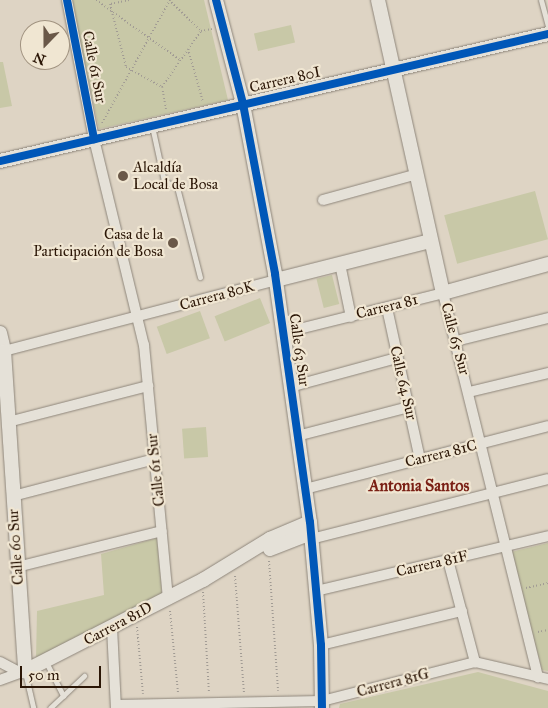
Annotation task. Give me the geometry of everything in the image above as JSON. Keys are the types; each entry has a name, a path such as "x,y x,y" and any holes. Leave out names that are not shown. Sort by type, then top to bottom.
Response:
{"street":[{"name":"Calle 61 Sur","path":"67,0 94,139 137,316 148,386 168,597"},
{"name":"Calle 63 Sur","path":"216,0 243,104 276,280 310,531 321,645 322,705"},
{"name":"Calle 65 Sur","path":"378,0 414,175 456,341 491,494 516,590 543,678"},
{"name":"Carrera 80I","path":"0,161 548,34"},
{"path":"322,200 414,175"},
{"name":"Carrera 80K","path":"4,352 430,241"},
{"path":"340,264 351,316"},
{"name":"Carrera 81","path":"283,333 386,308 548,264"},
{"name":"Calle 64 Sur","path":"386,308 420,459"},
{"path":"456,341 548,318"},
{"name":"Calle 60 Sur","path":"0,333 4,352 23,672"},
{"path":"290,387 397,358"},
{"path":"468,392 548,373"},
{"path":"8,422 148,386"},
{"path":"297,436 409,407"},
{"name":"Carrera 81C","path":"305,489 548,426"},
{"path":"13,496 155,459"},
{"name":"Carrera 81D","path":"0,680 46,661 203,580 270,539 491,494 548,479"},
{"path":"17,567 162,530"},
{"name":"Carrera 81D","path":"234,562 268,550 310,531"},
{"name":"Carrera 81F","path":"316,591 548,536"},
{"path":"448,560 474,662"},
{"path":"321,645 462,611"},
{"path":"112,627 116,706"},
{"path":"0,662 23,672"},
{"name":"Carrera 81G","path":"116,706 179,702 322,705 474,662 543,678"}],"lane":[{"path":"542,0 548,26"},
{"path":"152,126 164,181 177,187 200,277"},
{"path":"46,661 63,696"},
{"path":"23,672 33,708"},
{"path":"50,708 84,676"}],"path":[{"path":"96,0 180,60"},
{"path":"129,0 110,4 126,67 162,87"},
{"path":"94,139 130,69 169,0 201,31"},
{"path":"169,122 162,87 201,31 216,28"},
{"path":"188,49 206,113"},
{"path":"268,550 279,704"},
{"path":"234,562 245,703"},
{"path":"203,580 210,703"},
{"path":"516,590 548,584"},
{"path":"168,597 179,702"},
{"path":"136,614 144,703"}],"green space":[{"path":"71,0 204,0 228,100 99,129"},
{"path":"291,25 295,43 258,51 254,34"},
{"path":"0,62 3,62 12,106 0,108"},
{"path":"535,191 548,239 457,264 444,215"},
{"path":"332,275 339,304 324,308 316,279"},
{"path":"260,298 270,323 225,341 215,316"},
{"path":"200,311 210,338 167,354 157,327"},
{"path":"206,427 208,457 184,459 182,429"},
{"path":"157,538 162,594 36,659 37,611 104,595 101,554"},
{"path":"548,543 548,671 542,670 511,552"},
{"path":"478,672 548,691 548,708 339,708 340,704"}],"cycle path":[{"path":"67,0 94,139"},
{"path":"216,0 243,104 275,274 310,522 321,645 322,708"},
{"path":"0,161 548,34"}],"place":[{"name":"Alcaldía Local de Bosa","path":"123,176"},
{"name":"Casa de la Participación de Bosa","path":"173,243"}],"district":[{"name":"Antonia Santos","path":"419,486"}]}
